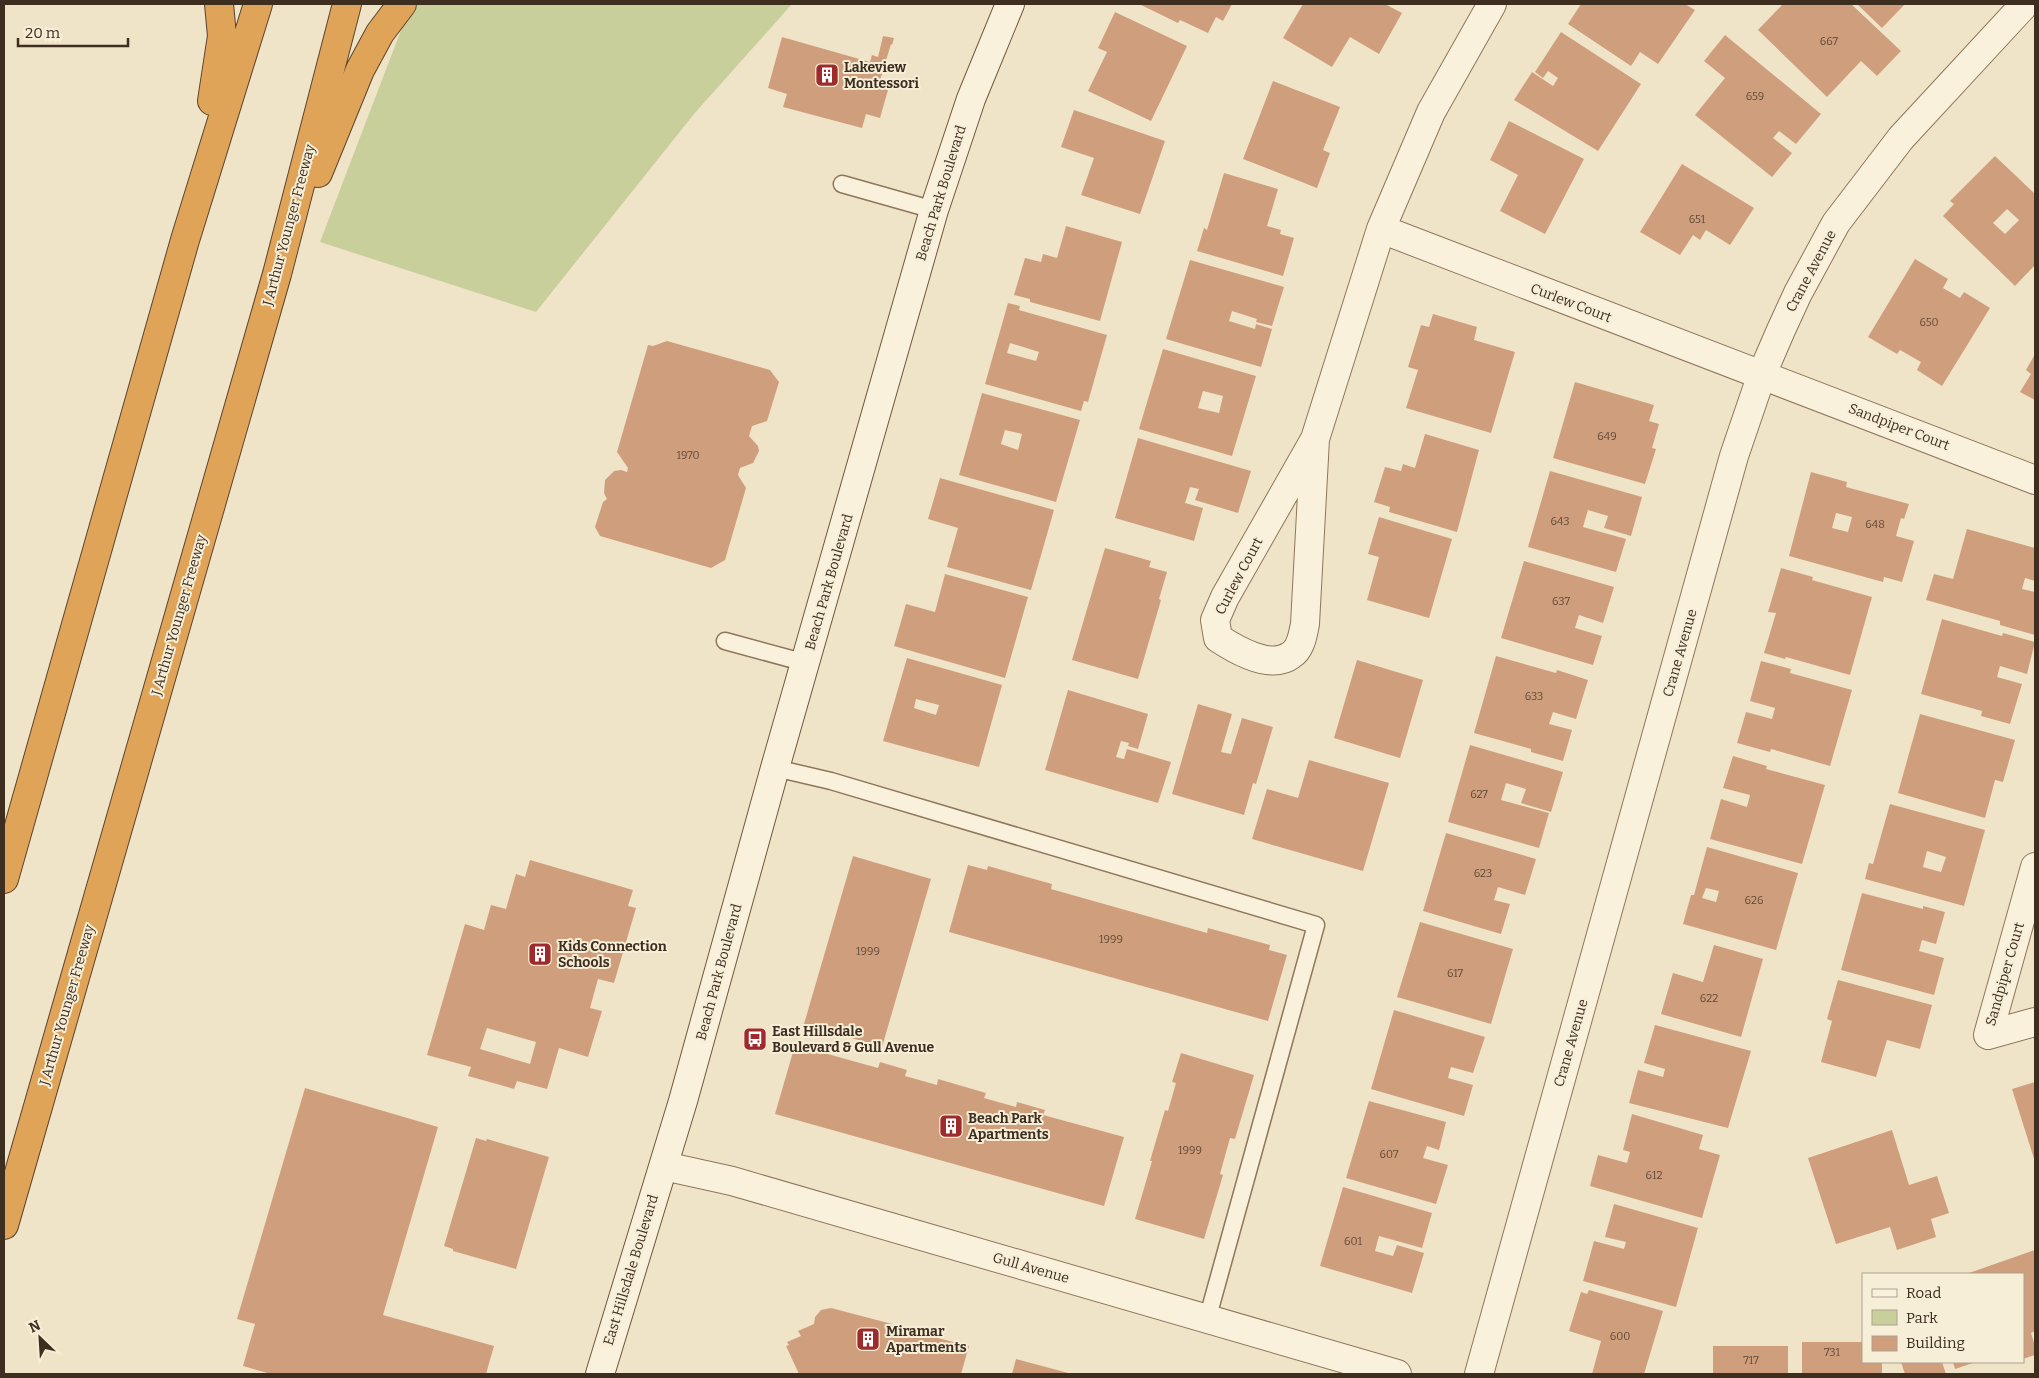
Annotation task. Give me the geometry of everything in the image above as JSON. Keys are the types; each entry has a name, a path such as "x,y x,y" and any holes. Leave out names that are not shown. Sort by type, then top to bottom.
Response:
{"highway":[{"path":"185,240 218,69 222,36 219,4"},
{"path":"4,879 185,240 258,4"},
{"name":"J Arthur Younger Freeway","path":"4,1225 277,274 347,4"},
{"path":"277,274 360,70 380,33 402,4"}],"street":[{"name":"Beach Park Boulevard","path":"664,1166 934,210 971,99 1010,4"},
{"name":"Curlew Court","path":"1315,439 1305,624 1302,641 1292,655 1279,660 1262,659 1236,650 1218,638 1216,620 1225,597 1315,439 1381,228 1431,112 1481,20 1492,4"},
{"name":"Crane Avenue","path":"1479,1374 1734,456 1762,374 1798,293 1836,223 1900,138 2025,4"},
{"name":"Curlew Court","path":"1381,228 1653,334 1762,374"},
{"name":"Sandpiper Court","path":"1762,374 2035,480"},
{"name":"Sandpiper Court","path":"2035,867 1988,1035 2035,1022"},
{"name":"Gull Avenue","path":"664,1166 732,1181 1397,1374"},
{"name":"East Hillsdale Boulevard","path":"600,1374 643,1229 664,1166"}],"lane":[{"path":"842,184 934,210"},
{"path":"725,641 806,663"},
{"path":"775,768 831,781 1316,925 1207,1320"}],"green space":[{"path":"411,4 792,4 694,114 536,312 320,242"}],"building":[{"path":"1139,4 1232,4 1223,21 1216,17 1208,33 1180,20 1178,23"},
{"path":"1303,4 1385,4 1402,13 1379,54 1350,37 1332,67 1283,38"},
{"path":"1581,4 1685,4 1695,10 1658,64 1640,52 1631,66 1568,24"},
{"path":"1783,4 1851,4 1901,51 1877,76 1861,61 1827,97 1758,30"},
{"path":"1857,4 1905,4 1882,28"},
{"path":"1115,12 1187,46 1151,121 1088,91 1107,52 1098,48"},
{"path":"1561,32 1641,84 1598,151 1514,100 1532,72 1553,86 1558,78 1548,71 1543,78 1535,72"},
{"path":"1725,35 1821,114 1796,144 1779,131 1773,138 1792,153 1772,177 1695,115 1725,78 1704,61"},
{"name":"Lakeview Montessori","path":"883,36 894,38 878,87 888,90 880,118 866,114 862,128 783,107 787,94 768,88 782,37 870,62 872,55 878,57"},
{"path":"1273,81 1340,107 1323,150 1330,153 1317,188 1243,159"},
{"path":"1074,110 1165,141 1140,214 1081,195 1094,158 1061,147"},
{"path":"1509,121 1584,159 1545,234 1500,211 1518,175 1490,160"},
{"path":"1995,156 2035,194 2035,265 2015,286 1943,216 1954,204 1950,201","holes":["2007,209 2019,220 2005,234 1993,223"]},
{"path":"1682,164 1754,208 1730,245 1706,230 1700,240 1693,235 1680,255 1640,232"},
{"path":"1224,173 1278,189 1267,226 1281,230 1280,234 1294,238 1283,276 1197,251 1204,228 1207,230"},
{"path":"1066,226 1122,242 1100,321 1030,302 1030,299 1014,295 1025,258 1041,262 1043,254 1057,258"},
{"path":"1915,259 1948,279 1943,288 1960,298 1964,292 1990,308 1942,386 1917,370 1921,362 1900,350 1897,354 1868,337"},
{"path":"1190,260 1284,287 1272,326 1256,322 1257,319 1232,311 1229,321 1255,329 1256,324 1272,329 1261,367 1166,339"},
{"path":"1008,303 1020,306 1019,310 1107,335 1088,402 1084,401 1081,411 985,384","holes":["1010,343 1039,352 1036,361 1007,353"]},
{"path":"1433,314 1477,327 1474,340 1515,352 1491,433 1406,408 1418,370 1408,367 1421,325 1429,327"},
{"path":"667,341 770,370 779,382 767,421 752,426 749,436 758,446 759,451 753,463 740,468 738,475 746,488 725,560 711,568 600,536 595,527 603,502 607,499 604,493 605,480 614,471 621,470 627,472 628,468 617,452 648,345 653,346"},
{"path":"1163,349 1256,376 1232,456 1139,429","holes":["1203,391 1223,396 1219,413 1198,408"]},
{"path":"2035,354 2035,400 2020,392 2031,374 2026,370"},
{"path":"1575,382 1654,405 1649,421 1659,424 1652,448 1656,449 1645,484 1553,458"},
{"path":"982,393 1080,420 1056,502 959,475","holes":["1005,430 1022,434 1018,450 1001,444"]},
{"path":"1425,434 1479,450 1457,532 1389,512 1390,507 1374,502 1385,467 1401,471 1403,464 1415,468"},
{"path":"1138,438 1251,471 1238,513 1195,500 1199,489 1190,487 1185,503 1203,508 1194,541 1115,518"},
{"path":"1550,471 1642,497 1631,536 1604,528 1608,516 1588,510 1583,527 1626,539 1616,572 1528,547"},
{"path":"1811,472 1847,482 1846,487 1909,504 1904,519 1901,518 1896,536 1914,541 1902,582 1884,577 1883,582 1789,556","holes":["1836,513 1852,517 1848,532 1832,528"]},
{"path":"940,478 1054,510 1031,590 947,567 958,528 928,519"},
{"path":"1379,517 1452,539 1429,618 1367,600 1379,557 1368,554"},
{"path":"1967,529 2035,548 2035,581 2025,578 2022,589 2035,592 2035,635 2000,625 2000,621 1926,600 1934,574 1953,579"},
{"path":"1105,548 1151,561 1149,567 1167,572 1159,599 1161,600 1138,679 1072,660"},
{"path":"1524,561 1614,587 1603,623 1579,615 1575,628 1602,636 1593,665 1501,638"},
{"path":"1781,568 1813,577 1812,580 1872,597 1850,675 1786,657 1785,659 1764,653 1776,613 1768,612"},
{"path":"945,574 1028,597 1005,678 894,646 906,604 935,612"},
{"path":"1942,619 2002,636 2003,633 2035,642 2027,674 2000,666 1997,677 2022,684 2010,724 1981,716 1982,711 1921,694"},
{"path":"1496,656 1556,673 1557,670 1588,680 1576,719 1553,712 1549,724 1572,730 1563,761 1531,752 1531,749 1474,733"},
{"path":"907,658 1002,685 979,767 883,741","holes":["916,699 939,705 936,715 914,708"]},
{"path":"1357,660 1423,680 1400,758 1334,738"},
{"path":"1761,661 1791,669 1790,673 1852,690 1830,766 1771,749 1770,752 1737,743 1746,712 1772,719 1775,708 1750,701"},
{"path":"1068,690 1148,714 1138,749 1128,746 1129,743 1121,741 1116,757 1124,759 1127,749 1171,762 1158,803 1045,770"},
{"path":"1198,704 1232,714 1221,752 1231,754 1242,718 1273,727 1256,784 1253,783 1244,815 1172,794"},
{"path":"1920,714 2015,740 2003,782 1995,780 1985,818 1898,793"},
{"path":"1470,745 1563,772 1551,812 1521,803 1526,789 1506,783 1501,800 1549,813 1539,848 1448,822"},
{"path":"1733,756 1767,766 1766,769 1825,785 1802,864 1710,839 1721,799 1747,807 1750,795 1723,788"},
{"path":"1309,760 1389,783 1363,871 1252,839 1267,789 1298,798"},
{"path":"1890,804 1985,830 1964,906 1865,879 1869,863 1873,864","holes":["1927,851 1946,857 1941,872 1923,867"]},
{"path":"1446,833 1536,859 1525,895 1498,887 1494,900 1510,904 1501,934 1423,911"},
{"path":"1707,847 1798,873 1776,950 1683,924 1691,895 1694,895","holes":["1706,888 1719,891 1716,902 1702,898"]},
{"path":"853,856 931,879 882,1047 804,1024"},
{"name":"Kids Connection Schools","path":"530,860 633,890 628,906 636,908 614,983 598,979 590,1008 602,1011 588,1057 559,1048 547,1089 517,1081 514,1089 468,1076 471,1067 427,1055 465,924 484,930 491,905 506,909 516,874 525,877","holes":["487,1028 536,1042 530,1064 480,1049"]},
{"path":"968,865 987,870 988,866 1052,884 1051,889 1207,933 1208,928 1270,945 1269,950 1287,955 1268,1021 949,932"},
{"path":"1862,893 1923,909 1923,906 1945,912 1936,944 1922,940 1919,951 1944,958 1934,995 1841,970"},
{"path":"1420,922 1513,949 1491,1024 1397,997"},
{"path":"1714,945 1763,959 1741,1037 1661,1014 1673,973 1703,982"},
{"path":"1838,980 1932,1005 1920,1049 1887,1040 1876,1077 1821,1062 1832,1021 1827,1019"},
{"path":"1394,1010 1485,1037 1473,1073 1451,1067 1448,1078 1473,1085 1464,1116 1371,1089"},
{"path":"1655,1025 1751,1051 1728,1128 1629,1103 1638,1070 1663,1077 1665,1069 1644,1063"},
{"name":"Beach Park Apartments","path":"795,1045 878,1068 880,1062 907,1070 905,1076 937,1085 938,1079 986,1093 984,1098 1016,1107 1017,1102 1045,1110 1043,1115 1124,1137 1104,1206 775,1114"},
{"path":"1181,1053 1254,1075 1235,1139 1230,1138 1220,1174 1223,1175 1204,1239 1135,1219 1165,1110 1168,1111 1176,1083 1172,1082"},
{"path":"2035,1082 2035,1162 2012,1089"},
{"path":"305,1088 438,1127 383,1315 494,1346 486,1374 271,1374 243,1366 255,1324 237,1319"},
{"path":"1369,1101 1446,1122 1439,1150 1427,1146 1423,1158 1448,1165 1436,1204 1346,1178"},
{"path":"1632,1114 1703,1135 1699,1149 1720,1155 1702,1218 1590,1186 1598,1155 1627,1163 1630,1152 1623,1150"},
{"path":"1892,1130 1909,1185 1937,1176 1949,1213 1931,1219 1936,1237 1897,1250 1890,1227 1836,1244 1808,1158"},
{"path":"476,1138 486,1141 487,1139 549,1157 516,1269 453,1251 453,1249 444,1246"},
{"path":"1343,1187 1432,1213 1422,1248 1379,1236 1375,1251 1393,1256 1397,1245 1424,1253 1412,1293 1320,1266"},
{"path":"1614,1204 1698,1228 1676,1307 1583,1281 1594,1241 1624,1249 1626,1242 1605,1237"},
{"path":"2035,1250 2035,1331 2031,1333 2035,1346 2035,1355 2024,1359 2024,1273 1969,1273"},
{"path":"1589,1290 1663,1311 1644,1374 1592,1374 1601,1341 1569,1331 1581,1292 1587,1294"},
{"name":"Miramar Apartments","path":"831,1308 969,1346 961,1374 799,1374 786,1346 789,1345 787,1342 801,1336 798,1331 814,1324 815,1317 821,1310"},
{"path":"1802,1342 1862,1342 1862,1363 1882,1363 1882,1374 1802,1374"},
{"path":"1713,1346 1788,1346 1788,1374 1713,1374"},
{"path":"1016,1359 1072,1374 1012,1374"},
{"path":"1901,1363 1942,1363 1946,1374 1905,1374"},
{"path":"1953,1363 1973,1363 1955,1369"}],"place":[{"name":"Lakeview Montessori","path":"827,75"},
{"name":"Kids Connection Schools","path":"540,954"},
{"name":"East Hillsdale Boulevard & Gull Avenue","path":"755,1039"},
{"name":"Beach Park Apartments","path":"951,1126"},
{"name":"Miramar Apartments","path":"868,1339"}]}
